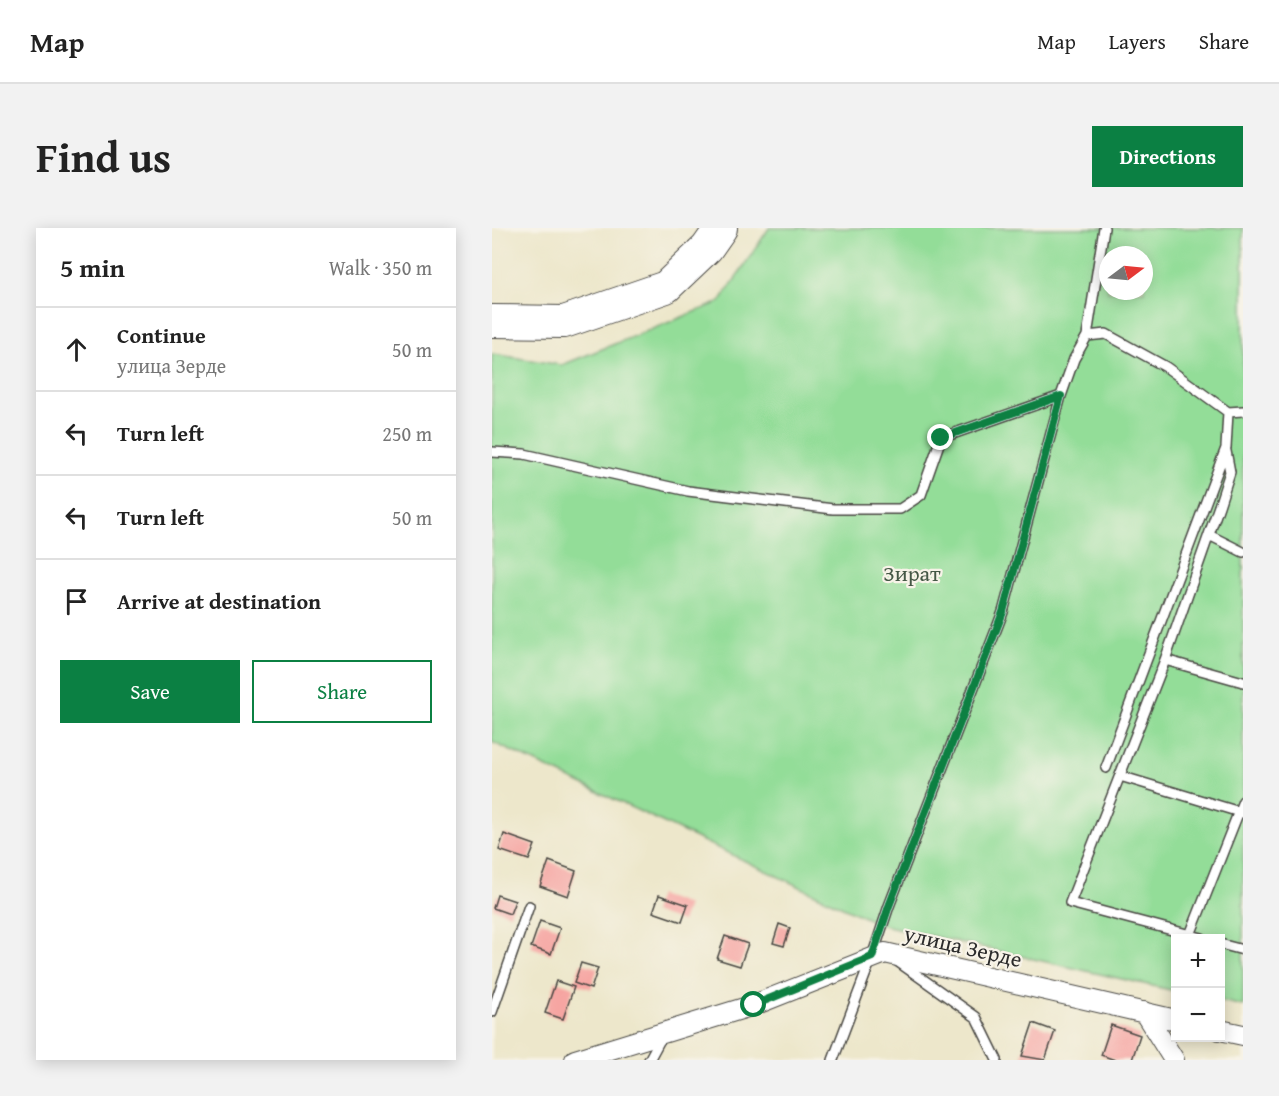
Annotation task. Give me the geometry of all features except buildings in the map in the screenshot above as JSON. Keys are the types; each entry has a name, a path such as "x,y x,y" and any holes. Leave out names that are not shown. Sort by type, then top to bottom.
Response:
{"highway":[{"path":"492,321 564,322 666,287 707,248 721,228"}],"street":[{"name":"улица Зерде","path":"575,1060 754,1005 879,955 1171,1019"},
{"path":"1144,1012 1174,1060"},
{"path":"1225,1031 1243,1035"}],"lane":[{"path":"832,1060 879,955 889,906 1003,612 1061,396 1074,359 1087,336 1104,228"},
{"path":"1087,336 1106,334 1166,367 1228,412 1243,411"},
{"path":"492,452 524,454 688,491 833,509 900,509 921,495 941,438 1061,396"},
{"path":"1186,934 1070,903 1165,660 1230,472 1226,448 1228,412"},
{"path":"1106,768 1226,448"},
{"path":"1209,535 1243,552"},
{"path":"1165,660 1243,682"},
{"path":"1120,776 1241,812"},
{"path":"1190,934 1241,812 1243,801"},
{"path":"492,1012 529,906"},
{"path":"1225,945 1243,950"},
{"path":"879,955 976,1017 997,1060"},
{"path":"649,1060 663,1034"}],"green space":[{"name":"Зират","path":"769,228 1243,228 1243,1006 1225,1002 1225,934 1171,934 1171,990 879,924 492,742 492,354 562,365 720,302"}],"route":[{"path":"754,1005 872,957 889,906 1003,612 1061,396 941,438"}]}
